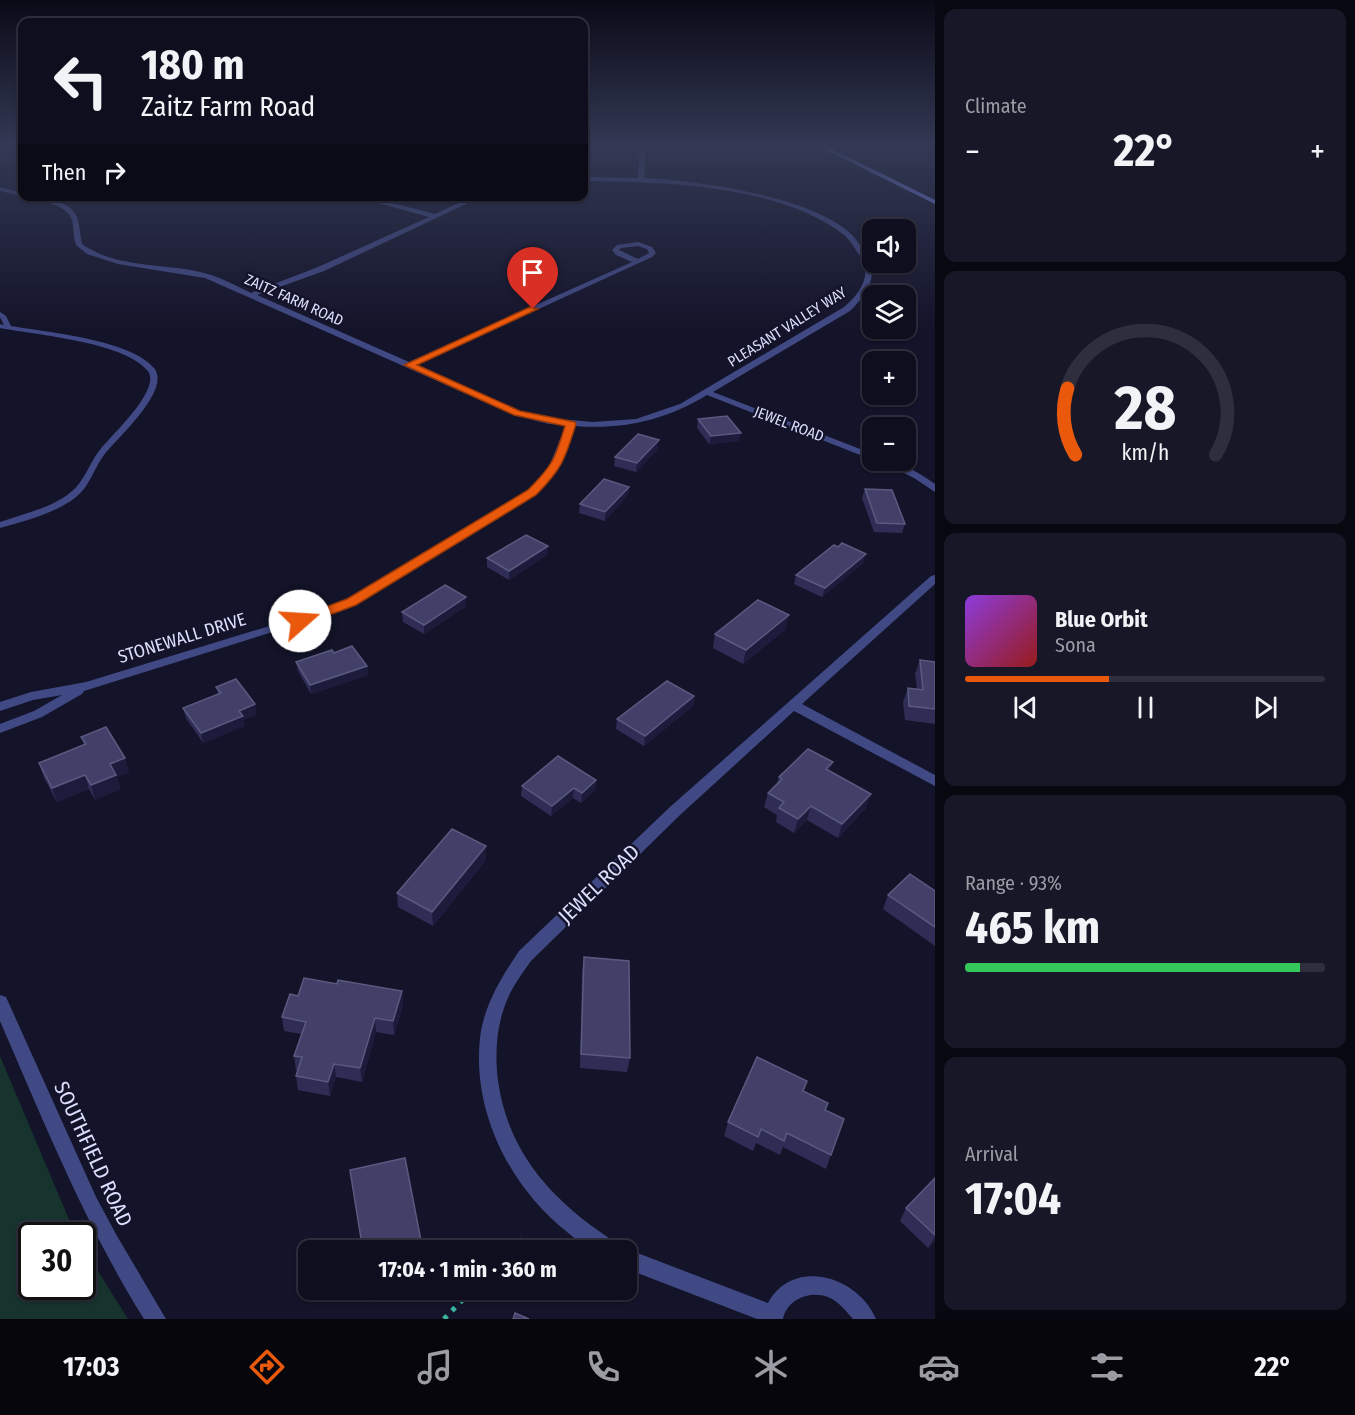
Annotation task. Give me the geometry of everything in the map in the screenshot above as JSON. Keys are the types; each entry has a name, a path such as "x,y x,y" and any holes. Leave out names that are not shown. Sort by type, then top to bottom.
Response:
{"street":[{"name":"ZAITZ FARM ROAD","path":"59,207 74,217 79,245 91,254 115,262 207,276 517,413 571,424"},
{"path":"397,207 433,216"},
{"path":"251,296 321,269 455,207"},
{"name":"PLEASANT VALLEY WAY","path":"571,424 615,424 670,412 857,301 868,285 869,265 857,244 819,218 791,207"},
{"path":"409,365 637,261"},
{"name":"JEWEL ROAD","path":"706,392 862,453"},
{"name":"STONEWALL DRIVE","path":"0,707 31,696 87,686 281,628 351,602 532,492 553,471 560,459 571,424"},
{"path":"906,471 935,489"},
{"name":"JEWEL ROAD","path":"593,1240 580,1232 546,1200 519,1165 500,1127 489,1086 488,1049 494,1015 506,983 525,956 675,811 935,578"},
{"name":"STONEWALL DRIVE","path":"0,729 38,714 87,686"},
{"path":"793,705 935,781"},
{"name":"SOUTHFIELD ROAD","path":"0,1002 95,1217 133,1286 156,1319"},
{"path":"637,1263 773,1317 778,1303 789,1292 810,1285 834,1289 850,1300 866,1319"}],"lane":[{"path":"0,314 4,317 4,327 84,340 122,352 142,361 153,371 155,379 142,405 106,447 75,494 0,525"}],"path":[{"path":"521,1240 526,1235"},
{"path":"444,1319 462,1300"}],"green space":[{"path":"0,1056 70,1222 18,1222 18,1300 96,1300 96,1268 128,1319 0,1319"}],"building":[{"path":"727,416 741,433 711,436 698,419"},
{"path":"638,434 659,440 637,463 615,457"},
{"path":"604,479 629,487 605,512 580,504"},
{"path":"865,489 892,490 905,524 877,523"},
{"path":"526,535 548,546 509,571 487,558"},
{"path":"842,543 866,554 825,588 796,575 834,545 838,547"},
{"path":"445,585 466,597 424,625 402,612"},
{"path":"758,600 789,615 746,650 715,634"},
{"path":"352,646 367,666 310,685 296,662 332,650 334,653"},
{"path":"920,660 935,662 935,709 909,706 908,688 923,690"},
{"path":"236,679 255,704 239,711 243,716 201,733 183,708 221,693 216,687"},
{"path":"667,681 694,696 645,736 617,719"},
{"path":"106,727 125,758 110,764 116,775 91,785 85,775 52,788 39,763 86,744 81,737"},
{"path":"808,749 833,762 826,769 871,794 842,824 811,806 798,819 779,808 784,802 768,793 782,779 779,777"},
{"path":"558,756 596,780 582,793 574,788 552,806 522,786"},
{"path":"452,829 486,846 432,912 397,893"},
{"path":"910,874 935,891 935,927 888,895"},
{"path":"584,957 629,961 630,1058 581,1054"},
{"path":"304,978 337,984 338,980 402,991 393,1021 375,1018 360,1068 334,1064 328,1082 296,1076 302,1057 294,1056 306,1022 282,1017 290,994 298,996"},
{"path":"757,1057 807,1081 803,1091 828,1103 825,1110 844,1119 831,1155 787,1133 784,1141 761,1129 758,1137 728,1122"},
{"path":"405,1158 421,1240 361,1240 350,1170"},
{"path":"935,1178 935,1235 906,1208"},
{"path":"515,1313 529,1319 513,1319"}],"route":[{"path":"300,621 351,602 532,492 553,471 560,459 571,424 517,413 409,365 533,309"}]}
